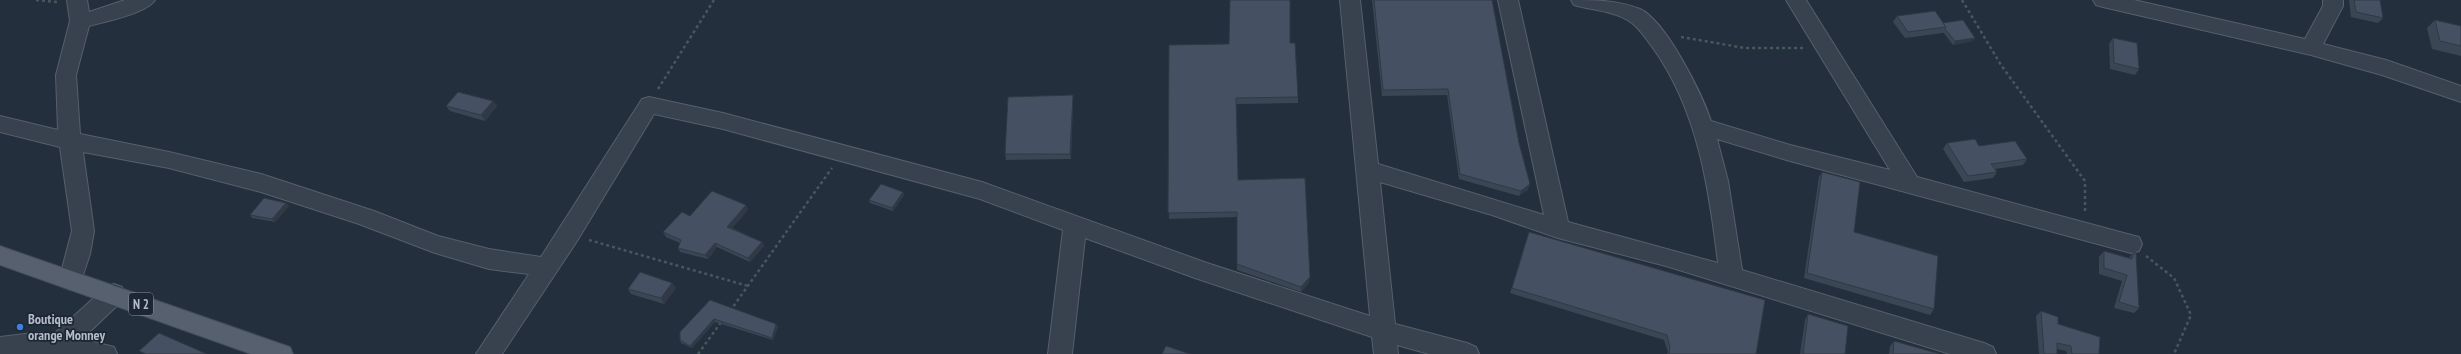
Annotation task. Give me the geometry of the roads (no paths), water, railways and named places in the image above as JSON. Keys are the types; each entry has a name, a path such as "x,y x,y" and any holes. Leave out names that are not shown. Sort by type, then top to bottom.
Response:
{"main road":[{"name":"N 2","path":"0,255 281,354"}],"street":[{"path":"71,280 79,254 83,231 67,117 66,75 80,22 77,0"},
{"path":"80,22 114,12 145,0"},
{"path":"1350,0 1386,354"},
{"path":"1508,0 1558,229"},
{"path":"1582,0 1636,15 1651,31 1675,64 1702,126 1723,218 1731,277"},
{"path":"1796,0 1910,184"},
{"path":"2103,0 2312,48 2386,68 2461,94"},
{"path":"2312,48 2333,6 2332,0"},
{"path":"488,354 570,234 649,105 723,121 842,155 982,191 1075,226 1384,331 1467,354"},
{"path":"0,124 71,141 169,160 261,183 366,217 435,244 489,259 548,267"},
{"path":"1702,126 1790,153 2130,244"},
{"path":"1367,170 1494,207 1558,229 1731,277 1984,354"},
{"path":"1060,354 1075,226"},
{"path":"60,344 114,294"},
{"path":"0,347 41,342 60,344 105,354"}],"place":[{"name":"Boutique orange Monney","path":"20,327"}]}
